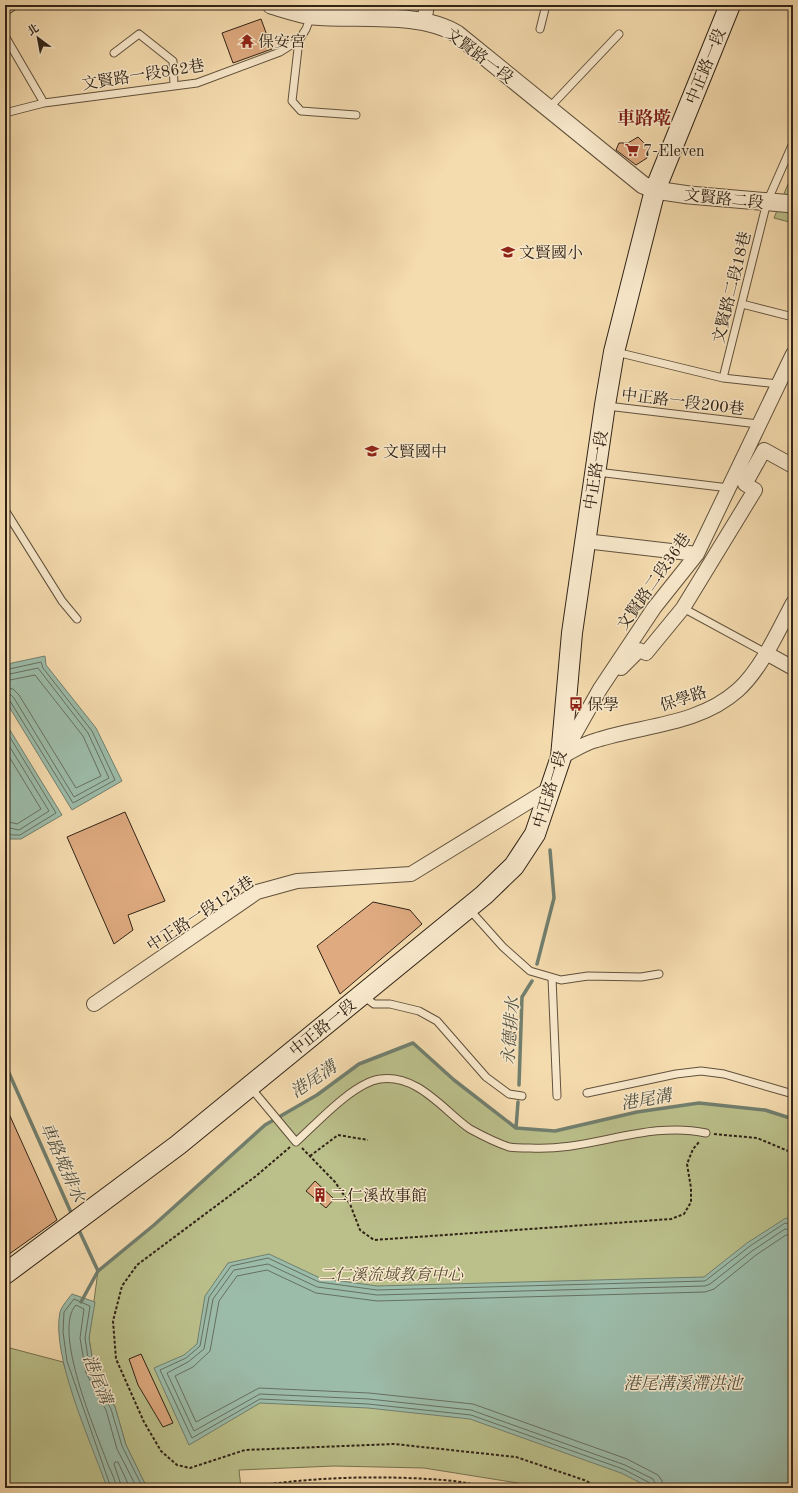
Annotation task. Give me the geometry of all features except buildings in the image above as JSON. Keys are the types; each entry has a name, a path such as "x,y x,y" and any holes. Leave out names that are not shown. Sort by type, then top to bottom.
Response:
{"main road":[{"name":"中正路一段","path":"5,1274 256,1094 361,995 494,886 522,856 535,834 561,757 572,633 614,352 655,190 730,5"}],"street":[{"name":"文賢路一段","path":"271,5 294,8 311,15 424,22 439,25 457,34 643,185 655,190"},
{"path":"424,22 427,5"},
{"name":"文賢路二段","path":"655,190 793,204"},
{"name":"文賢路二段36巷","path":"561,757 600,689 654,608 697,554 758,424 793,354"},
{"path":"600,689 638,650 646,653 684,608 755,490 745,484 764,450 793,466"},
{"path":"585,541 697,554"},
{"name":"保學路","path":"561,757 594,740 683,719 720,704 739,689 766,654 793,603"},
{"path":"766,654 793,668"},
{"name":"中正路一段125巷","path":"94,1004 257,892 297,881 411,874 551,788"}],"lane":[{"path":"5,12 15,5"},
{"path":"540,29 546,5"},
{"name":"文賢路一段862巷","path":"5,113 44,103 197,83 280,52 299,40 306,29 311,15"},
{"path":"114,53 139,34 173,61 174,86"},
{"path":"548,109 619,34"},
{"path":"5,36 44,103"},
{"path":"299,40 292,101 301,111 356,115"},
{"name":"文賢路二段18巷","path":"723,378 767,202 793,143"},
{"path":"742,304 793,317"},
{"path":"614,352 723,378 778,384"},
{"name":"中正路一段200巷","path":"605,406 758,424"},
{"path":"595,472 729,488"},
{"path":"5,510 62,601 77,619"},
{"path":"684,608 766,654"},
{"path":"467,908 503,947 530,971 560,980 588,976 641,977 659,974"},
{"path":"552,978 558,1096"},
{"path":"361,995 374,1004 390,1004 419,1011 437,1021 486,1077 509,1094 522,1096"},
{"path":"587,1093 676,1074 701,1072 724,1074 793,1094"},
{"path":"256,1094 296,1142 358,1087 380,1079 403,1081 426,1092 471,1129 509,1147 550,1149 658,1130 691,1130 706,1133"}],"path":[{"path":"600,1488 584,1480 516,1456 394,1444 244,1450 190,1468 177,1465 161,1451 144,1422 116,1359 113,1321 122,1286 137,1265 256,1176 296,1142 335,1182 350,1204 360,1230 374,1240 671,1219 684,1214 691,1202 691,1188 687,1164 693,1149 706,1133 757,1138 793,1153"},
{"path":"310,1156 338,1135 368,1140"},
{"path":"244,1488 274,1483 335,1478 444,1480 492,1488"}],"green space":[{"path":"793,172 793,223 774,218"},
{"name":"二仁溪流域教育中心","path":"413,1043 454,1080 516,1128 555,1131 637,1112 699,1103 765,1110 793,1119 793,1488 549,1488 424,1468 334,1466 239,1470 241,1488 147,1488 126,1445 115,1407 94,1370 89,1338 98,1271 154,1225 265,1125 317,1095 359,1064"},
{"path":"6,1347 63,1362 108,1488 5,1488"}],"water":[{"path":"45,656 46,665 96,728 122,781 72,810 5,700 5,667 12,663"},
{"path":"5,722 62,815 21,839 9,839 5,833"},
{"name":"港尾溝溪滯洪池","path":"786,1218 793,1222 793,1488 651,1488 621,1473 470,1419 368,1408 260,1403 189,1445 154,1368 184,1355 197,1344 205,1296 228,1263 269,1254 320,1278 377,1286 704,1277 747,1243"},
{"path":"72,1294 95,1302 89,1338 94,1370 115,1407 126,1445 147,1488 108,1488 105,1482 66,1374 61,1351 59,1330 60,1312"}],"waterway":[{"name":"永德排水","path":"537,964 554,898 550,850"},
{"name":"永德排水","path":"519,1085 522,997 532,981"},
{"name":"港尾溝","path":"81,1302 98,1271 154,1225 265,1125 317,1095 359,1064 413,1043 454,1080 516,1128 555,1131 637,1112 699,1103 765,1110 793,1119"},
{"name":"車路墘排水","path":"5,1064 73,1217"},
{"name":"永德排水","path":"516,1128 518,1102"},
{"name":"車路墘排水","path":"78,1228 98,1271"}],"place":[{"name":"保安宮","path":"247,41"},
{"name":"7-Eleven","path":"632,150"},
{"name":"文賢國小","path":"508,252"},
{"name":"文賢國中","path":"372,451"},
{"name":"保學","path":"576,704"},
{"name":"二仁溪故事館","path":"320,1195"}],"district":[{"name":"車路墘","path":"644,118"}]}
